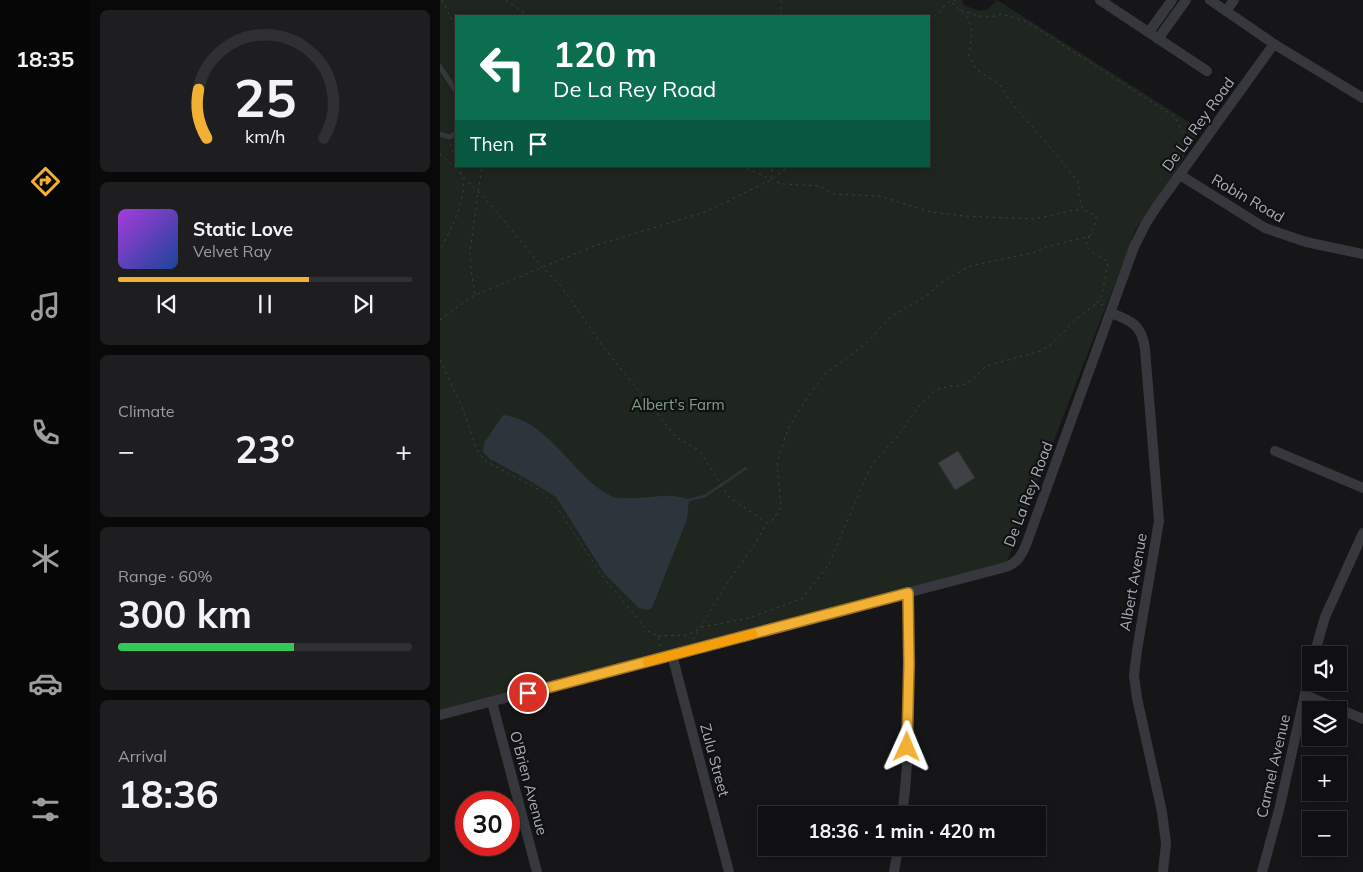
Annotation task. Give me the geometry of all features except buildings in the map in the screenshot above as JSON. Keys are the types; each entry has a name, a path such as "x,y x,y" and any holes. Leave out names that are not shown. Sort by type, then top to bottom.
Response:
{"street":[{"path":"1100,0 1208,71"},
{"path":"1149,32 1172,0"},
{"path":"1158,39 1186,0"},
{"path":"1210,0 1274,44 1363,98"},
{"path":"1226,11 1234,0"},
{"path":"1160,17 1169,24"},
{"name":"De La Rey Road","path":"440,715 1006,567 1020,558 1134,248 1145,225 1274,44"},
{"name":"Robin Road","path":"1180,175 1248,219 1269,230 1306,242 1363,254"},
{"name":"Albert Avenue","path":"1111,312 1133,323 1140,330 1145,349 1159,521 1134,676 1164,828 1166,854 1163,872"},
{"path":"1275,451 1363,488"},
{"path":"1317,646 1326,617 1362,536"},
{"path":"903,806 909,664 908,593"},
{"name":"Zulu Street","path":"672,655 729,872"},
{"name":"Carmel Avenue","path":"1262,872 1279,810 1306,691"},
{"path":"1305,695 1363,719"},
{"name":"O'Brien Avenue","path":"492,702 537,872"},
{"path":"894,872 897,856"}],"lane":[{"path":"440,67 455,90"},
{"path":"440,134 447,137 455,134"}],"path":[{"path":"442,0 455,26"},
{"path":"506,0 527,15"},
{"path":"781,0 781,15"},
{"path":"930,20 950,0 956,0"},
{"path":"950,0 968,18 972,31 969,56 977,70 1000,85 1014,106 1074,178 1078,184 1078,197 1083,210"},
{"path":"960,10 978,16 990,17 1002,14 1027,22 1175,117 1189,144 1197,151"},
{"path":"447,137 455,157"},
{"path":"440,154 492,206 542,268 562,287 604,348 676,437 700,451 710,464 719,483 729,497 767,523"},
{"path":"440,250 451,230 465,190 459,167"},
{"path":"475,295 470,251 482,167"},
{"path":"440,360 463,409 476,448 484,460 541,491 558,509 602,577 648,631 658,636 668,637 688,635 702,627 749,618 803,598 829,564 869,470 897,437 920,404 936,390 950,386 961,386 972,380 986,366 1041,351 1053,343 1076,319 1097,303 1102,295 1108,262 1092,252 1086,245 1096,222 1096,215 1083,210 1034,219 964,216 931,212 879,196 834,194 819,186 782,184 743,167"},
{"path":"771,180 773,167"},
{"path":"440,320 475,295 594,246 705,212 771,180 788,167"},
{"path":"693,640 767,523 773,520 781,507 777,462 788,430 825,374 867,343 888,318 928,295 940,283 970,266 1036,252 1046,247 1090,236"},
{"path":"1097,303 1106,306 1111,312"},
{"path":"658,636 660,647 672,655"}],"green space":[{"name":"Albert's Farm","path":"440,0 962,0 964,5 979,11 988,9 997,0 1200,129 1171,180 1136,229 1006,564 440,712"}],"shaded area":[{"path":"503,415 519,419 534,427 548,438 586,477 613,497 674,496 689,500 687,519 652,608 648,610 639,608 604,573 556,497 490,459 483,452 484,443"}],"waterway":[{"path":"689,500 705,496 746,468"}],"slow traffic":[{"path":"647,662 753,634"}],"route":[{"path":"528,693 908,593 907,747"}]}
